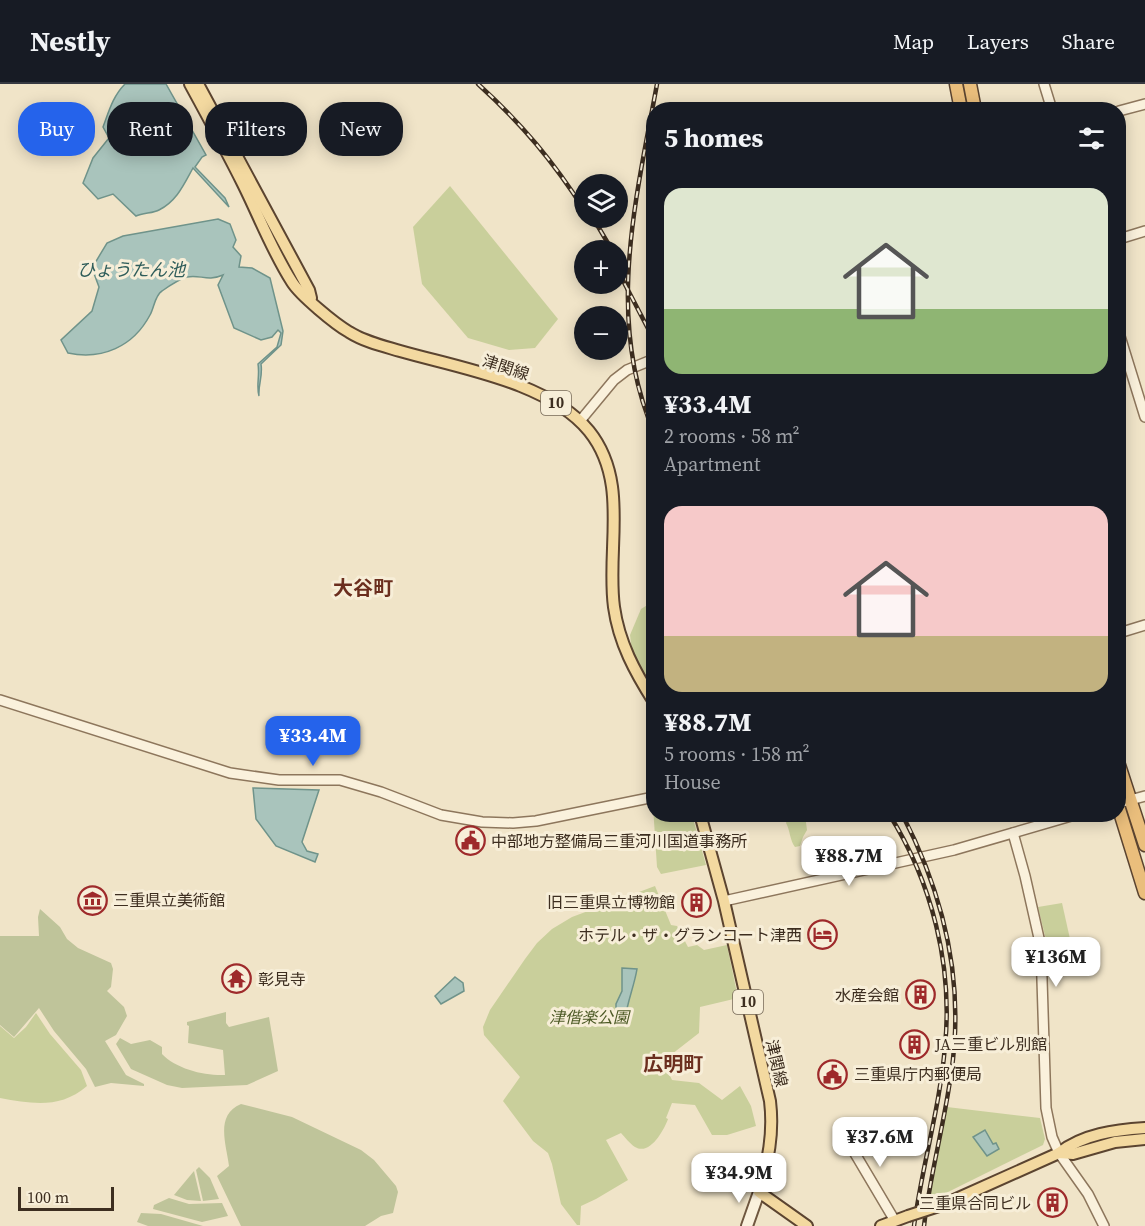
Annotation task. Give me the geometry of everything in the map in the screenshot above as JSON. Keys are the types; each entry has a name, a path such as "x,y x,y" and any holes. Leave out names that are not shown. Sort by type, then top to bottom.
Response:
{"highway":[{"path":"956,84 959,102"},
{"path":"970,84 973,102"},
{"path":"1126,804 1145,844"},
{"path":"1123,822 1145,893"}],"main road":[{"name":"津関線","path":"190,84 292,284 335,323 362,339 526,388 564,407 590,432 603,453 615,500 612,586 621,640 634,670 646,689"},
{"name":"津関線","path":"198,84 309,290 312,301"},
{"name":"津関線","path":"702,822 724,901 770,1101 773,1129 771,1146 759,1192"},
{"path":"881,1226 945,1204 1095,1135 1145,1128"},
{"path":"1059,1153 1073,1154 1114,1142 1145,1139"},
{"path":"747,1226 759,1192 807,1226"}],"street":[{"path":"1044,84 1050,102"},
{"path":"1126,109 1145,104"},
{"path":"1126,237 1145,231"},
{"path":"1126,356 1145,417"},
{"path":"580,422 614,380 627,370 646,362"},
{"path":"1126,631 1145,625"},
{"path":"0,700 230,773 279,780 340,780 441,814 482,822 536,821 646,799"},
{"path":"1126,802 1145,796"},
{"path":"724,901 932,855 1051,822"},
{"path":"1013,833 1041,947 1046,1108 1052,1137 1059,1153 1088,1194 1104,1226"},
{"path":"844,1135 895,1221"}],"green space":[{"path":"450,186 558,319 535,348 509,350 468,338 422,284 413,227"},
{"path":"646,606 646,682 632,652 630,635 641,609"},
{"path":"654,822 694,822 706,865 661,874 657,867"},
{"path":"806,822 807,830 800,846 795,847 786,823"},
{"name":"津偕楽公園","path":"655,886 671,925 677,926 688,947 697,945 704,950 727,945 738,998 700,1007 699,1033 663,1061 672,1080 699,1083 722,1100 740,1086 751,1106 756,1126 727,1135 712,1135 695,1105 672,1103 663,1129 656,1140 646,1148 635,1147 621,1133 606,1140 628,1180 581,1206 580,1225 577,1225 561,1204 548,1153 533,1141 503,1101 520,1077 484,1035 483,1027 490,1010 525,959 552,929 572,917"},
{"path":"1062,903 1070,939 1047,944 1038,907"},
{"path":"40,909 78,948 111,963 113,969 111,987 107,991 124,1007 127,1016 116,1035 105,1041 126,1075 144,1086 111,1083 95,1087 86,1069 54,1031 39,1008 14,1037 0,1025 0,936 39,936"},
{"path":"226,1012 226,1023 229,1027 269,1017 278,1071 247,1085 182,1088 167,1085 131,1069 116,1044 120,1038 131,1044 150,1040 162,1047 162,1054 183,1068 200,1073 225,1075 223,1050 188,1043 189,1026 187,1022"},
{"path":"36,1013 50,1034 81,1070 87,1086 67,1098 46,1103 0,1098 0,1026 14,1038"},
{"path":"241,1104 292,1117 361,1150 374,1160 396,1186 398,1192 393,1213 381,1216 365,1226 241,1226 217,1176 229,1166 225,1122 233,1109"},
{"path":"947,1107 1040,1118 1045,1139 1043,1145 944,1194 930,1198"},
{"path":"199,1167 210,1178 219,1199 203,1201 196,1170"},
{"path":"194,1171 201,1201 187,1200 174,1195"},
{"path":"169,1198 189,1204 222,1203 228,1216 202,1222 153,1209 154,1205"},
{"path":"141,1213 161,1214 203,1226 148,1226 137,1222"}],"water":[{"path":"125,84 166,84 176,102 113,102"},
{"path":"107,116 107,134 103,127"},
{"path":"193,132 205,153 195,167 225,198 229,207 193,168 171,202 157,211 136,216 113,194 98,199 83,183 95,156 107,140 107,156 193,156"},
{"name":"ひょうたん池","path":"218,219 230,224 236,240 233,247 241,256 239,267 252,268 270,278 283,331 281,345 261,364 259,396 258,364 277,347 281,333 278,330 272,337 261,340 234,328 218,285 223,275 212,278 187,277 165,289 158,295 143,326 126,343 115,349 93,355 68,353 61,340 92,311 99,287 92,268 107,243 123,236"},
{"path":"253,788 319,790 302,842 307,851 318,854 315,862 276,846 256,819"},
{"path":"622,968 637,969 625,1020 621,1013 616,1018 616,1004 622,991"},
{"path":"455,977 463,983 464,991 441,1004 435,996"},
{"path":"985,1130 993,1144 996,1143 999,1149 987,1156 973,1137"}],"railway":[{"path":"478,84 536,144 574,195"},
{"path":"654,102 657,84"},
{"path":"646,144 629,259 628,303 631,347 639,390 646,410"},
{"path":"599,228 606,240"},
{"path":"628,290 646,325"},
{"path":"894,822 904,840 928,896 942,955 946,986 947,1016 943,1069 914,1226"},
{"path":"906,822 917,845 940,908 948,940 955,1006 955,1040 951,1074 924,1226"}],"place":[{"name":"中部地方整備局三重河川国道事務所","path":"470,841"},
{"name":"三重県立美術館","path":"92,900"},
{"name":"旧三重県立博物館","path":"696,902"},
{"name":"ホテル・ザ・グランコート津西","path":"823,935"},
{"name":"彰見寺","path":"237,979"},
{"name":"水産会館","path":"920,995"},
{"name":"JA三重ビル別館","path":"914,1044"},
{"name":"三重県庁内郵便局","path":"833,1074"},
{"name":"三重県合同ビル","path":"1052,1203"}],"district":[{"name":"大谷町","path":"363,588"},
{"name":"広明町","path":"673,1064"}]}
